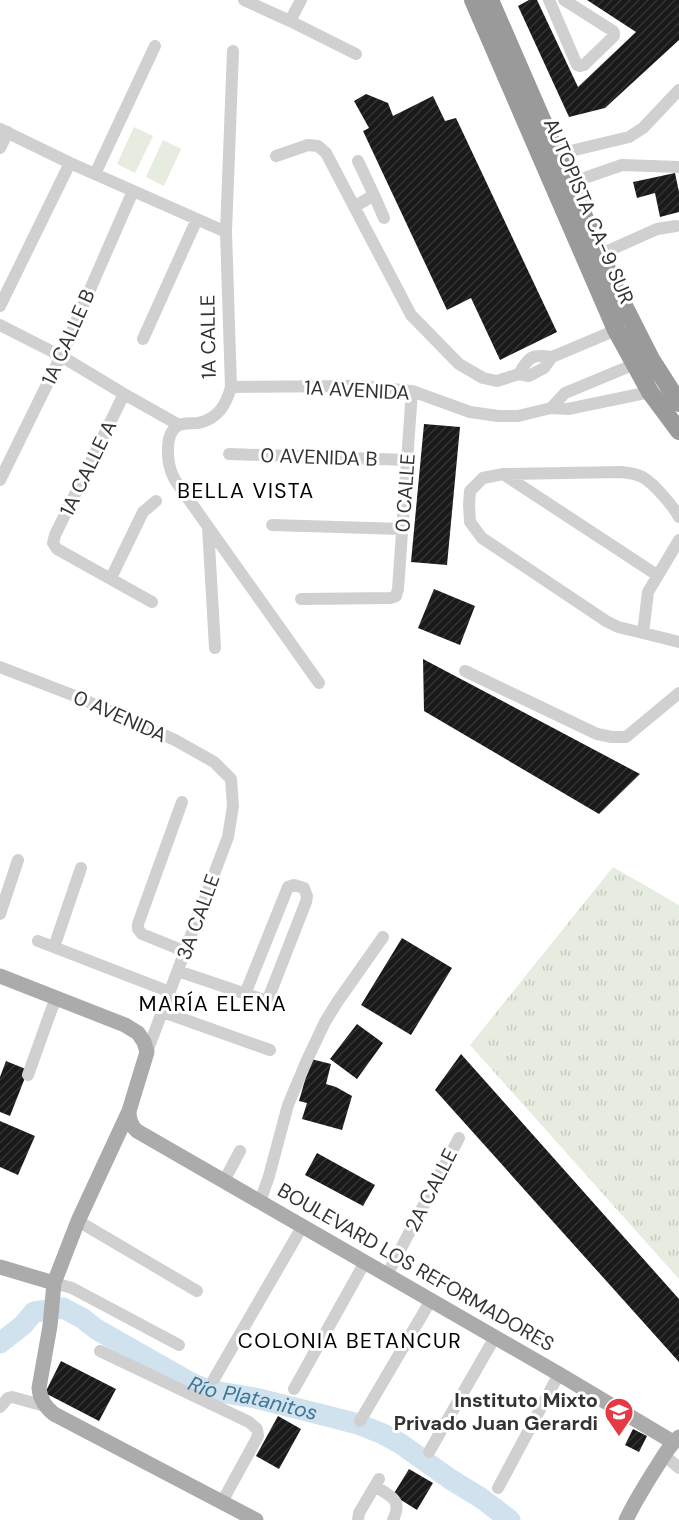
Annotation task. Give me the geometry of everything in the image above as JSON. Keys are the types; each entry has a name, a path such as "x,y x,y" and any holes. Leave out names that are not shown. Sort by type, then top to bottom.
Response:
{"highway":[{"name":"AUTOPISTA CA-9 SUR","path":"473,0 616,330 650,392 679,431"},
{"name":"AUTOPISTA CA-9 SUR","path":"490,0 616,290 651,359 679,402"}],"main road":[{"path":"0,976 124,1025 138,1033 147,1052 129,1111 78,1221 54,1285 50,1326 39,1388 45,1406 54,1414 256,1520"},
{"path":"117,1137 137,1131 129,1117 129,1111"},
{"name":"BOULEVARD LOS REFORMADORES","path":"137,1131 676,1439"},
{"path":"0,1267 54,1285"},
{"path":"626,1520 664,1455 676,1439"}],"street":[{"path":"244,0 356,54"},
{"path":"290,21 301,0"},
{"path":"549,0 577,65 584,65 614,36 614,33 564,0"},
{"path":"95,174 155,46"},
{"name":"1A CALLE","path":"179,425 201,422 216,415 227,401 231,387 226,232 233,51"},
{"path":"558,154 629,137 643,128 679,90"},
{"path":"0,148 4,130 70,163 226,232"},
{"path":"276,156 308,145 318,146 326,153 411,315 459,364 483,378 497,381 519,374 529,375 544,368 552,357 616,330"},
{"path":"358,160 384,218"},
{"path":"0,306 70,163"},
{"path":"570,183 622,165 679,167"},
{"name":"1A CALLE B","path":"0,480 61,356 133,191"},
{"path":"354,207 374,195"},
{"path":"143,339 197,219"},
{"path":"601,254 657,229 676,226"},
{"path":"0,325 61,356 179,425 171,432 168,441 173,476 319,683"},
{"name":"1A AVENIDA","path":"551,408 565,393 635,364"},
{"name":"1A AVENIDA","path":"231,387 360,386 412,391 470,412 498,416 518,416 551,408 568,409 650,392"},
{"name":"0 CALLE","path":"301,599 390,598 396,596 412,391"},
{"name":"1A CALLE A","path":"111,578 57,549 53,543 124,394"},
{"name":"0 AVENIDA B","path":"229,454 408,460"},
{"path":"679,517 675,509 645,478 634,473 503,474 483,478 470,491 470,522 482,538 613,625 679,642"},
{"path":"503,474 657,575"},
{"path":"152,602 111,578 143,512 156,501"},
{"path":"272,525 402,529"},
{"path":"208,527 215,648"},
{"path":"643,633 646,601 651,585 679,540"},
{"name":"0 AVENIDA","path":"0,667 75,696 175,740 213,762 231,779"},
{"path":"465,671 597,734 612,737 626,736 679,693"},
{"name":"3A CALLE","path":"147,1052 228,837 233,806 231,779"},
{"path":"182,802 138,929 142,934 184,951"},
{"path":"0,914 18,860"},
{"path":"54,947 81,868"},
{"path":"178,971 245,994 267,999 306,902 307,896 304,888 294,885 288,887 245,994"},
{"path":"260,1202 288,1105 306,1060 338,1001 383,937"},
{"path":"38,941 170,992"},
{"path":"28,1075 57,998"},
{"path":"163,1012 270,1050"},
{"name":"2A CALLE","path":"387,1275 459,1138"},
{"path":"224,1181 240,1151"},
{"path":"78,1221 197,1291"},
{"path":"214,1379 302,1227"},
{"path":"294,1389 365,1262"},
{"path":"54,1285 72,1288 179,1345"},
{"path":"360,1421 431,1300"},
{"path":"429,1452 495,1337"},
{"path":"100,1351 249,1422 257,1429 258,1436 222,1502"},
{"path":"498,1488 559,1374"},
{"path":"0,1407 12,1397 45,1406"},
{"path":"664,1455 679,1468"},
{"path":"358,1520 359,1513 377,1483 397,1504 398,1511 393,1520"}],"green space":[{"path":"134,127 153,136 135,173 117,164"},
{"path":"163,140 181,149 164,186 146,177"},
{"path":"613,867 679,905 679,1279 470,1045"}],"building":[{"path":"529,0 537,0 578,87 636,32 587,0 679,0 679,40 605,108 569,117 518,6"},
{"path":"366,94 388,103 393,116 433,96 445,121 456,118 557,332 500,360 471,298 447,310 363,131 369,128 354,101"},
{"path":"675,173 679,192 679,212 660,217 655,193 637,198 633,182"},
{"path":"424,424 460,427 447,565 411,562"},
{"path":"434,589 475,606 460,645 418,628"},
{"path":"423,659 640,774 599,814 424,711"},
{"path":"402,938 452,968 411,1035 361,1005"},
{"path":"357,1024 383,1043 357,1079 330,1059"},
{"path":"461,1054 679,1299 679,1362 435,1090"},
{"path":"311,1059 331,1064 326,1084 352,1096 342,1130 302,1119 307,1103 299,1101"},
{"path":"6,1061 28,1070 10,1116 0,1112 0,1077"},
{"path":"0,1121 35,1136 18,1175 0,1167"},
{"path":"317,1153 375,1185 363,1206 305,1175"},
{"path":"61,1361 116,1389 99,1421 45,1393"},
{"path":"278,1416 301,1429 279,1469 256,1456"},
{"path":"633,1429 647,1436 639,1452 625,1445"},
{"path":"409,1469 433,1483 417,1510 393,1495"}],"waterway":[{"name":"Río Platanitos","path":"0,1343 23,1325 34,1312 63,1308 96,1329 203,1388 331,1417 383,1434 481,1498 510,1520"}],"place":[{"name":"Instituto Mixto Privado Juan Gerardi","path":"619,1438"}],"district":[{"name":"BELLA VISTA","path":"246,491"},
{"name":"MARÍA ELENA","path":"213,1004"},
{"name":"COLONIA BETANCUR","path":"350,1341"}]}
